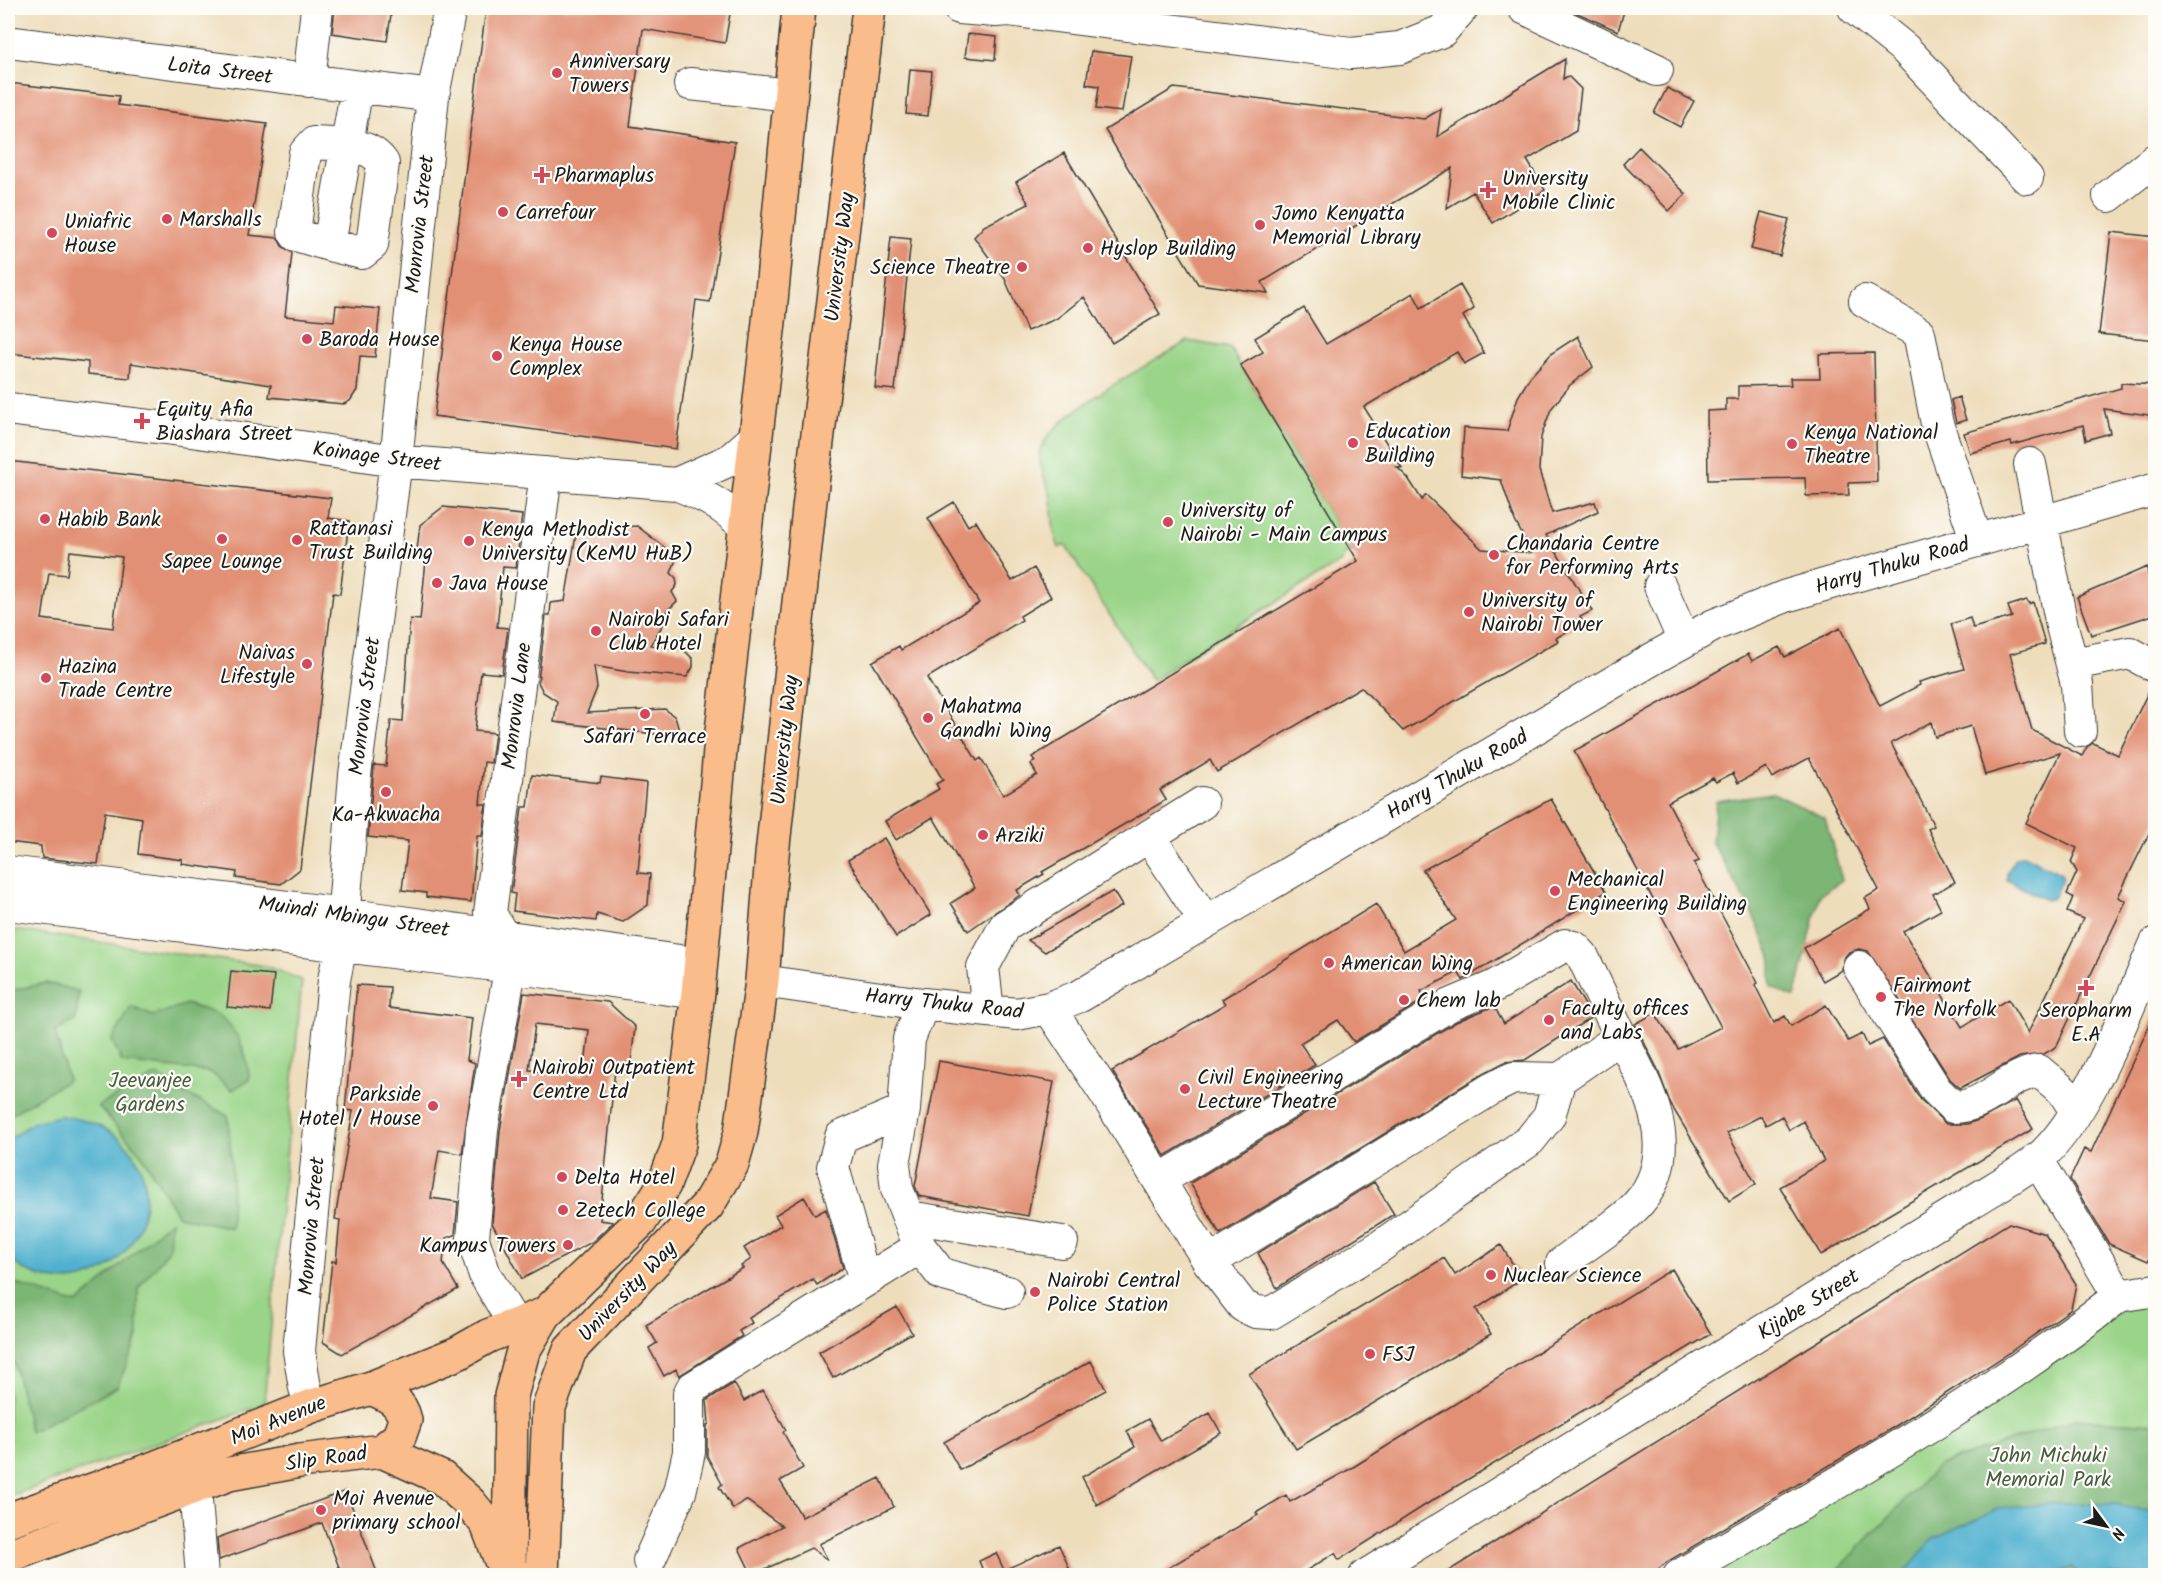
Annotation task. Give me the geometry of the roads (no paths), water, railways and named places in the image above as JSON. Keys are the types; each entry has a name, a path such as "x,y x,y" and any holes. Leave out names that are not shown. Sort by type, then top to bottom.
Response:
{"main road":[{"name":"University Way","path":"545,1314 640,1222 664,1185 679,1144 699,979 720,749 756,437 799,8"},
{"name":"University Way","path":"542,1575 549,1407 570,1350 707,1206 732,1164 741,1132 762,981 772,855 808,509 869,8"},
{"name":"Moi Avenue","path":"8,1520 149,1470 312,1406 371,1388 458,1353 488,1336 545,1314"},
{"name":"Slip Road","path":"508,1575 511,1396 523,1351 545,1314"},
{"path":"371,1388 388,1395 399,1404 405,1420 399,1437 382,1451"},
{"name":"Slip Road","path":"229,1474 300,1461 382,1451 442,1478 456,1489 488,1524 508,1575"},
{"name":"Moi Avenue","path":"8,1556 229,1474"}],"street":[{"path":"309,81 317,8"},
{"name":"Monrovia Street","path":"312,1406 305,1388 299,1351 334,980 341,945 355,776 396,460 433,96 450,8"},
{"path":"959,8 1002,16 1351,53 1400,48 1411,44 1442,31 1462,8"},
{"path":"1524,8 1657,70"},
{"path":"1854,8 1905,49 2026,178"},
{"name":"Loita Street","path":"8,42 433,96"},
{"path":"690,84 790,95"},
{"path":"348,146 357,87"},
{"path":"314,144 348,146 368,148 383,163 372,245 362,253 328,245 296,235 294,232 305,153 314,144"},
{"path":"2156,159 2109,196 2156,190"},
{"path":"1865,301 1919,333 1937,424 1977,541"},
{"name":"Koinage Street","path":"8,409 191,431 396,460 676,484 706,496 731,512 746,528"},
{"name":"Koinage Street","path":"676,484 730,460 756,437"},
{"path":"2030,464 2077,684 2080,731"},
{"name":"Monrovia Lane","path":"510,947 490,914 546,474"},
{"name":"Harry Thuku Road","path":"762,981 922,1004 1017,1014 1049,1008 1080,996 1684,641 1786,596 2156,489"},
{"path":"1660,586 1684,641"},
{"path":"2072,664 2130,653 2156,667"},
{"path":"988,1011 983,967 1005,926 1202,803"},
{"path":"1149,836 1205,921"},
{"name":"Muindi Mbingu Street","path":"8,872 344,914 510,947 699,979"},
{"name":"Muindi Mbingu Street","path":"8,904 341,945 510,947"},
{"name":"Kijabe Street","path":"1365,1575 2037,1160 2088,1094 2156,944"},
{"path":"1160,1180 1448,1006 1493,987 1565,945 1574,947 1582,955 1621,1037 1648,1086 1659,1120 1658,1160 1651,1184 1641,1201 1562,1263"},
{"path":"510,947 482,1129 473,1239 484,1275 515,1325"},
{"path":"1859,967 1936,1090 1953,1107 1970,1106 2019,1077 2039,1071 2062,1091 2076,1111"},
{"path":"922,1004 909,1039 904,1110 894,1164 897,1189 920,1247 941,1274 1007,1292"},
{"path":"1049,1008 1160,1180 1209,1262 1243,1306 1256,1312 1271,1313 1378,1248 1530,1140 1549,1116 1560,1079"},
{"path":"1209,1262 1493,1088 1513,1078 1560,1079 1621,1037"},
{"path":"865,1281 833,1167 836,1150 841,1137 904,1110"},
{"path":"2037,1160 2119,1296"},
{"path":"909,1217 1062,1242"},
{"path":"649,1561 680,1492 689,1452 689,1394 692,1388 920,1247"},
{"path":"1679,1575 1953,1413 2061,1342 2119,1296 2156,1290"},
{"path":"195,1487 202,1575"}],"water":[{"path":"2023,855 2060,873 2063,877 2053,898 2046,900 2007,880 2007,873 2015,858"},
{"path":"60,1116 106,1129 133,1154 145,1185 142,1218 128,1248 103,1271 70,1280 31,1273 8,1258 8,1140 34,1122"},
{"path":"2058,1503 2117,1504 2155,1513 2155,1575 2080,1575 2072,1568 2047,1576 1903,1575 1933,1539 1998,1509"}],"place":[{"name":"Anniversary Towers","path":"557,73"},
{"name":"Pharmaplus","path":"542,175"},
{"name":"University Mobile Clinic","path":"1488,190"},
{"name":"Carrefour","path":"503,212"},
{"name":"Marshalls","path":"167,219"},
{"name":"Jomo Kenyatta Memorial Library","path":"1260,225"},
{"name":"Uniafric House","path":"52,233"},
{"name":"Hyslop Building","path":"1088,248"},
{"name":"Science Theatre","path":"1022,267"},
{"name":"Baroda House","path":"307,339"},
{"name":"Kenya House Complex","path":"497,356"},
{"name":"Equity Afia Biashara Street","path":"142,421"},
{"name":"Education Building","path":"1353,443"},
{"name":"Kenya National Theatre","path":"1792,444"},
{"name":"Habib Bank","path":"45,519"},
{"name":"University of Nairobi - Main Campus","path":"1168,522"},
{"name":"Sapee Lounge","path":"222,539"},
{"name":"Rattanasi Trust Building","path":"297,540"},
{"name":"Kenya Methodist University (KeMU HuB)","path":"469,541"},
{"name":"Chandaria Centre for Performing Arts","path":"1494,555"},
{"name":"Java House","path":"437,583"},
{"name":"University of Nairobi Tower","path":"1469,612"},
{"name":"Nairobi Safari Club Hotel","path":"596,631"},
{"name":"Naivas Lifestyle","path":"307,664"},
{"name":"Hazina Trade Centre","path":"46,678"},
{"name":"Safari Terrace","path":"645,714"},
{"name":"Mahatma Gandhi Wing","path":"928,718"},
{"name":"Ka-Akwacha","path":"386,792"},
{"name":"Arziki","path":"983,835"},
{"name":"Mechanical Engineering Building","path":"1555,891"},
{"name":"American Wing","path":"1329,963"},
{"name":"Seropharm E.A","path":"2086,988"},
{"name":"Fairmont The Norfolk","path":"1881,997"},
{"name":"Chem lab","path":"1404,1000"},
{"name":"Faculty offices and Labs","path":"1549,1020"},
{"name":"Nairobi Outpatient Centre Ltd","path":"519,1079"},
{"name":"Civil Engineering Lecture Theatre","path":"1185,1089"},
{"name":"Parkside Hotel / House","path":"433,1106"},
{"name":"Delta Hotel","path":"562,1177"},
{"name":"Zetech College","path":"563,1210"},
{"name":"Kampus Towers","path":"568,1245"},
{"name":"Nuclear Science","path":"1491,1275"},
{"name":"Nairobi Central Police Station","path":"1035,1292"},
{"name":"FSJ","path":"1370,1354"},
{"name":"Moi Avenue primary school","path":"321,1510"}],"park label":[{"name":"Jeevanjee Gardens","path":"150,1092"},
{"name":"John Michuki Memorial Park","path":"2048,1467"}]}
